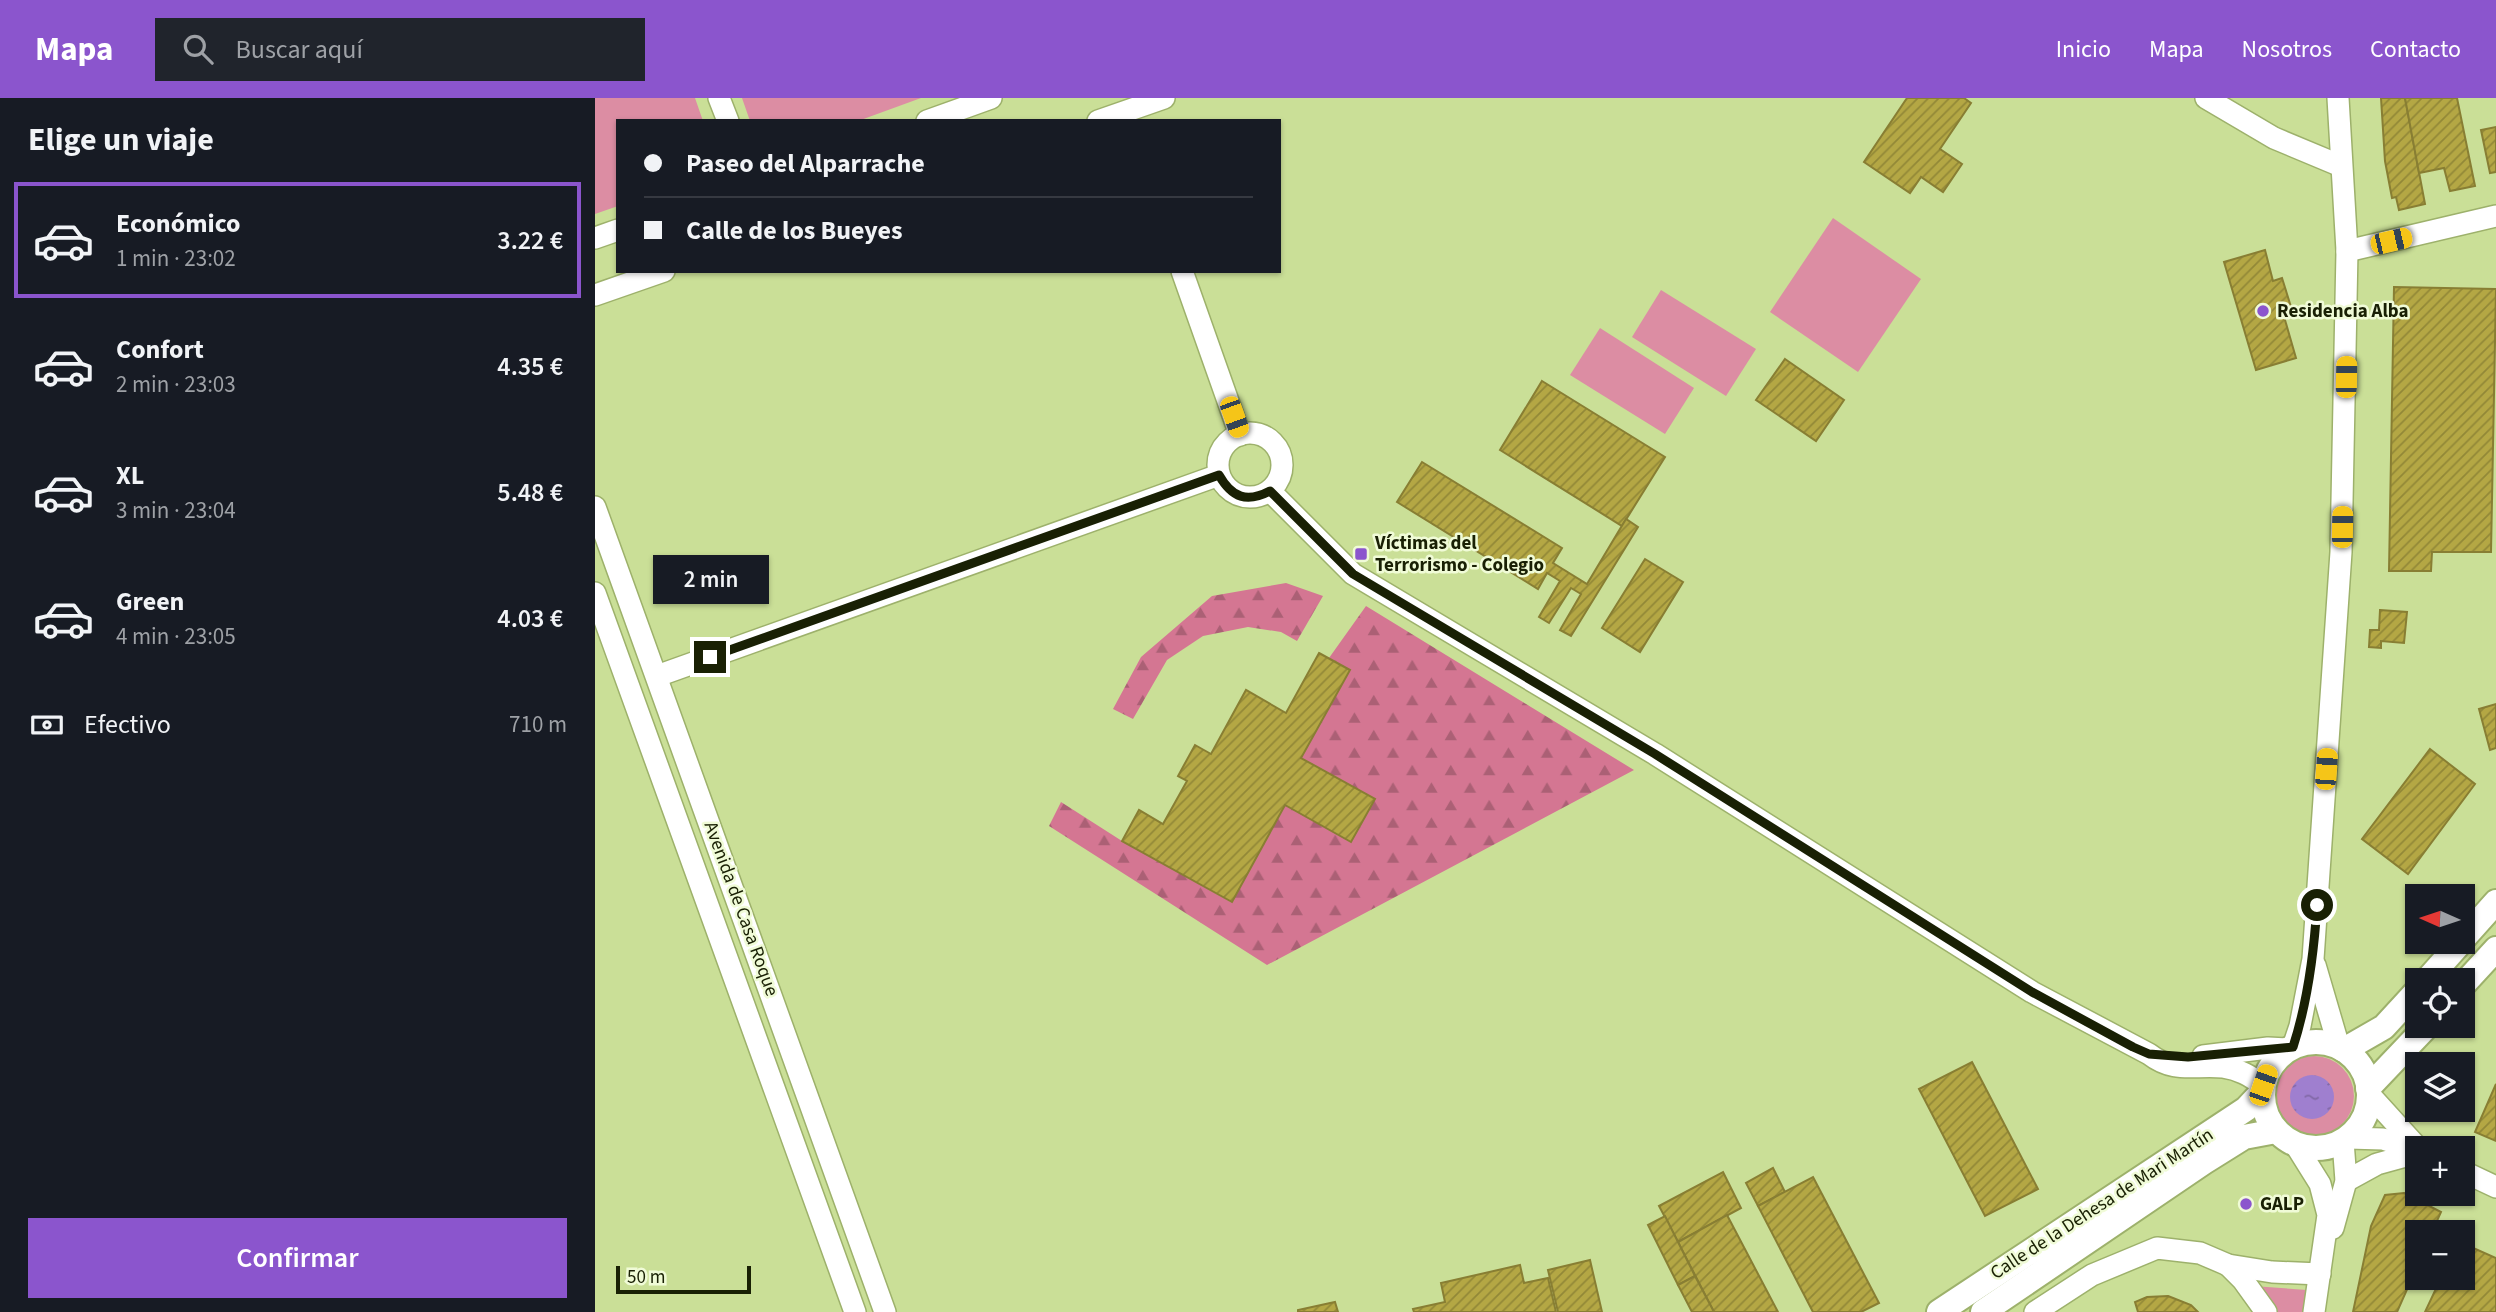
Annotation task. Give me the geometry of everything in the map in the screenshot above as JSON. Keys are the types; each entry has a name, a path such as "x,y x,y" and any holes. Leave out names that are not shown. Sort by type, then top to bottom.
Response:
{"street":[{"path":"719,98 726,119"},
{"path":"933,119 991,98"},
{"path":"1103,119 1164,98"},
{"path":"2206,98 2274,138 2341,166"},
{"path":"2291,1048 2300,1026 2313,959 2341,552 2347,251 2338,98"},
{"path":"2347,251 2496,216"},
{"path":"595,238 616,231"},
{"path":"595,295 658,273"},
{"path":"1183,273 1240,435"},
{"path":"1253,433 1265,437 1275,445 1281,456 1282,469 1278,481 1270,491 1259,496 1247,498 1235,494 1225,486 1219,475 1221,451 1229,441 1240,435 1253,433"},
{"path":"657,676 1219,475"},
{"path":"1270,491 1353,574 1655,754 2032,992 2161,1063 2174,1067 2245,1072 2263,1088"},
{"name":"Avenida de Casa Roque","path":"595,507 885,1312"},
{"name":"Avenida de Casa Roque","path":"595,593 855,1312"},
{"path":"2475,926 2496,902"},
{"path":"2475,972 2496,949"},
{"path":"2438,968 2450,954"},
{"path":"2313,959 2341,1049"},
{"path":"2341,1049 2384,1027 2405,1004"},
{"path":"2369,1091 2416,1038"},
{"path":"2314,1312 2328,1216 2320,1184 2266,1113 2263,1088 2268,1070 2277,1058 2291,1048 2308,1042 2324,1042 2341,1049 2356,1060 2364,1073 2369,1091 2367,1111 2359,1126 2346,1140 2346,1181 2320,1274"},
{"path":"2149,1054 2188,1057 2291,1048"},
{"name":"Calle de la Dehesa de Mari Martín","path":"1939,1312 2246,1109 2263,1088"},
{"path":"2369,1091 2406,1136"},
{"name":"Calle de la Dehesa de Mari Martín","path":"1983,1312 2244,1138 2285,1138"},
{"path":"2285,1138 2319,1148 2346,1140 2383,1139 2405,1146"},
{"path":"2346,1181 2377,1164 2405,1154"},
{"path":"2475,1177 2496,1187"},
{"path":"2035,1312 2092,1275 2157,1248 2200,1253 2228,1265 2272,1272 2320,1274"},
{"path":"2228,1265 2243,1280 2266,1312"}],"shaded area":[{"path":"595,98 695,98 702,119 616,119 616,207 595,214"},
{"path":"742,98 921,98 863,119 749,119"},
{"path":"1833,218 1921,279 1858,372 1770,312"},
{"path":"1661,290 1756,349 1726,396 1632,337"},
{"path":"1600,328 1694,388 1665,434 1570,375"},
{"path":"2306,1056 2322,1056 2336,1063 2347,1074 2354,1088 2351,1111 2336,1129 2322,1136 2306,1136 2292,1129 2281,1118 2274,1104 2274,1088 2281,1074 2292,1063"},
{"path":"2253,1286 2307,1290 2303,1312 2273,1312"}],"green space":[{"path":"1286,583 1323,596 1297,641 1281,632 1248,627 1203,636 1167,660 1133,719 1113,709 1141,657 1212,596"},
{"path":"1366,606 1634,770 1267,965 1049,826 1061,802 1122,841 1231,902 1285,805 1351,842 1375,799 1301,758 1350,670 1329,658"}],"water":[{"path":"2312,1075 2328,1081 2334,1097 2328,1113 2312,1119 2296,1113 2290,1097 2296,1081"}],"building":[{"path":"1907,98 1964,98 1971,103 1940,149 1962,164 1943,192 1921,177 1910,193 1864,162"},
{"path":"2381,98 2405,98 2425,204 2399,210 2396,197 2392,198 2385,161"},
{"path":"2405,98 2457,98 2475,186 2450,191 2444,168 2419,173"},
{"path":"2496,127 2496,172 2490,173 2481,130"},
{"name":"Residencia Alba","path":"2265,250 2273,281 2282,278 2292,310 2283,313 2296,358 2256,370 2224,262"},
{"path":"2394,287 2496,289 2491,552 2432,552 2431,571 2389,571"},
{"path":"1785,359 1844,400 1816,441 1756,400"},
{"path":"1542,381 1665,457 1622,526 1500,450"},
{"path":"1422,462 1562,548 1553,563 1587,584 1626,519 1638,527 1571,636 1560,630 1581,594 1571,588 1549,623 1539,617 1560,581 1547,573 1538,589 1397,502"},
{"path":"1645,559 1683,582 1640,652 1602,628"},
{"path":"2380,610 2407,612 2404,643 2381,641 2381,648 2369,647 2370,630 2379,630"},
{"path":"1319,653 1350,670 1301,758 1375,799 1351,842 1285,805 1232,902 1122,841 1139,810 1163,824 1187,781 1178,776 1195,745 1211,754 1246,690 1286,713"},
{"path":"2496,704 2496,748 2490,750 2479,709"},
{"path":"2430,749 2475,784 2408,874 2362,839"},
{"path":"1972,1062 2038,1189 1985,1216 1919,1089"},
{"path":"2496,1084 2496,1141 2475,1132"},
{"path":"1773,1168 1785,1192 1758,1206 1746,1183"},
{"path":"1723,1172 1741,1208 1678,1242 1659,1206"},
{"path":"1813,1177 1879,1303 1861,1312 1813,1312 1758,1206"},
{"path":"2404,1193 2405,1206 2429,1206 2441,1212 2437,1220 2405,1220 2407,1290 2397,1312 2353,1312 2371,1226 2385,1195"},
{"path":"1727,1215 1778,1312 1714,1312 1678,1242"},
{"path":"1665,1216 1695,1276 1678,1285 1648,1225"},
{"path":"2475,1249 2496,1258 2496,1312 2425,1312 2435,1290 2475,1290"},
{"path":"1590,1260 1602,1312 1558,1312 1548,1270"},
{"path":"1520,1265 1524,1283 1548,1278 1556,1312 1414,1312 1413,1309 1445,1302 1441,1283"},
{"path":"1695,1276 1714,1312 1692,1312 1678,1285"},
{"path":"2168,1296 2191,1305 2198,1312 2138,1312 2135,1302 2147,1297"},
{"path":"1335,1302 1338,1312 1298,1312 1298,1310"}],"place":[{"name":"Residencia Alba","path":"2263,311"},
{"name":"Víctimas del Terrorismo - Colegio","path":"1361,554"},
{"name":"GALP","path":"2246,1204"}],"route":[{"path":"710,657 1219,475 1225,486 1235,494 1247,498 1270,491 1353,574 1655,754 2032,992 2149,1054 2188,1057 2293,1047 2300,1026 2313,959 2317,905"}]}
